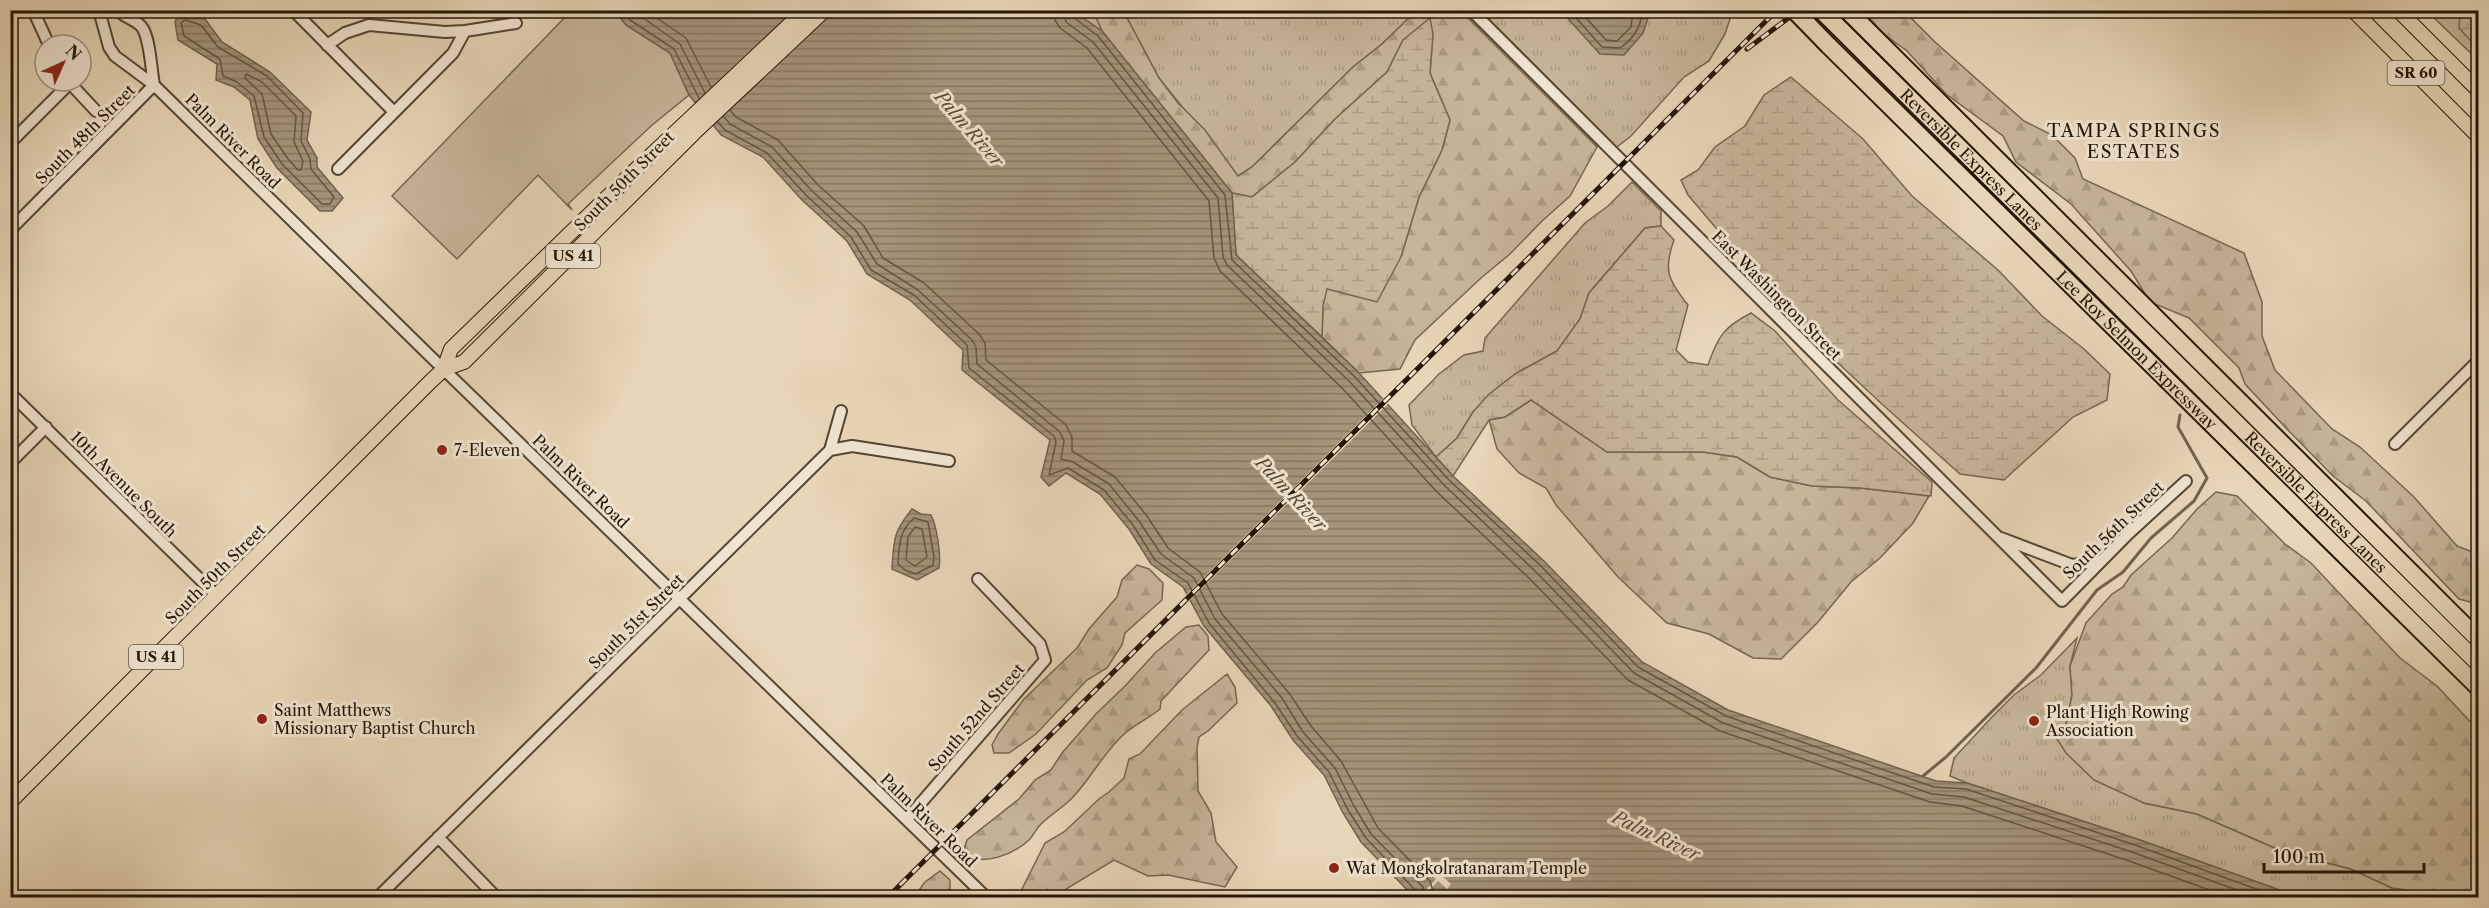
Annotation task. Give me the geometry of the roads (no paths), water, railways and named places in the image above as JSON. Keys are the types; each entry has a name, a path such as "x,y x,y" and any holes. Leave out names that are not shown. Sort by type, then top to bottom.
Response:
{"highway":[{"name":"Lee Roy Selmon Expressway","path":"1794,10 2478,687"},
{"name":"Reversible Express Lanes","path":"1821,10 2478,663"},
{"path":"1846,10 2478,639"}],"main road":[{"name":"South 50th Street","path":"10,802 444,369 464,362 805,10"},
{"name":"South 50th Street","path":"691,127 825,10"},
{"name":"SR 60","path":"2352,10 2478,136"},
{"name":"SR 60","path":"2398,10 2478,90"}],"street":[{"path":"33,10 44,33"},
{"name":"Palm River Road","path":"99,10 109,47 115,56 154,85 987,897"},
{"path":"293,10 394,112"},
{"name":"East Washington Street","path":"1471,10 2062,601"},
{"path":"102,22 118,12 140,25 148,37 154,85"},
{"path":"327,45 345,33 369,26 465,31 516,23"},
{"path":"338,169 453,53 465,31"},
{"name":"South 48th Street","path":"10,230 154,85"},
{"path":"10,143 58,93"},
{"path":"79,93 96,111"},
{"path":"2395,444 2478,361"},
{"name":"10th Avenue South","path":"10,393 217,596"},
{"path":"841,411 830,450 852,446 949,461"},
{"path":"10,463 46,427"},
{"name":"South 51st Street","path":"377,897 830,450"},
{"name":"South 56th Street","path":"2062,601 2100,561 2187,481"},
{"path":"1995,535 2072,565 2100,561"},
{"name":"South 52nd Street","path":"907,819 1044,660 1040,644 978,579"},
{"path":"438,837 497,897"}],"water":[{"path":"1644,10 1649,15 1643,33 1624,55 1600,54 1561,11"},
{"name":"Palm River","path":"615,11 1073,11 1102,31 1232,193 1236,255 1359,373 1453,476 1545,562 1642,662 1728,710 1936,781 1967,783 2137,839 2299,897 1414,897 1361,842 1324,775 1293,740 1271,706 1204,626 1183,587 1151,564 1129,529 1100,494 1066,473 1049,486 1041,477 1050,440 962,370 963,350 910,300 867,274 847,241 802,200 763,157 721,135 689,95 670,53 626,25"},
{"path":"179,12 205,19 222,42 270,72 311,112 307,140 317,158 317,167 343,198 332,211 320,211 277,168 258,139 250,100 234,87 216,80 217,64 178,40 175,22"},
{"path":"912,509 921,514 931,515 939,548 939,568 917,580 892,569 896,536 901,524"}],"waterway":[{"path":"1923,776 1946,757 2036,668 2097,590 2123,572 2151,538 2194,501 2207,478 2178,427 2180,415"}],"railway":[{"path":"887,898 1777,10"},
{"path":"1747,49 1799,10"}],"place":[{"name":"7-Eleven","path":"442,450"},
{"name":"Saint Matthews Missionary Baptist Church","path":"262,719"},
{"name":"Plant High Rowing Association","path":"2034,721"},
{"name":"Wat Mongkolratanaram Temple","path":"1334,868"}],"district":[{"name":"TAMPA SPRINGS ESTATES","path":"2134,141"}]}
